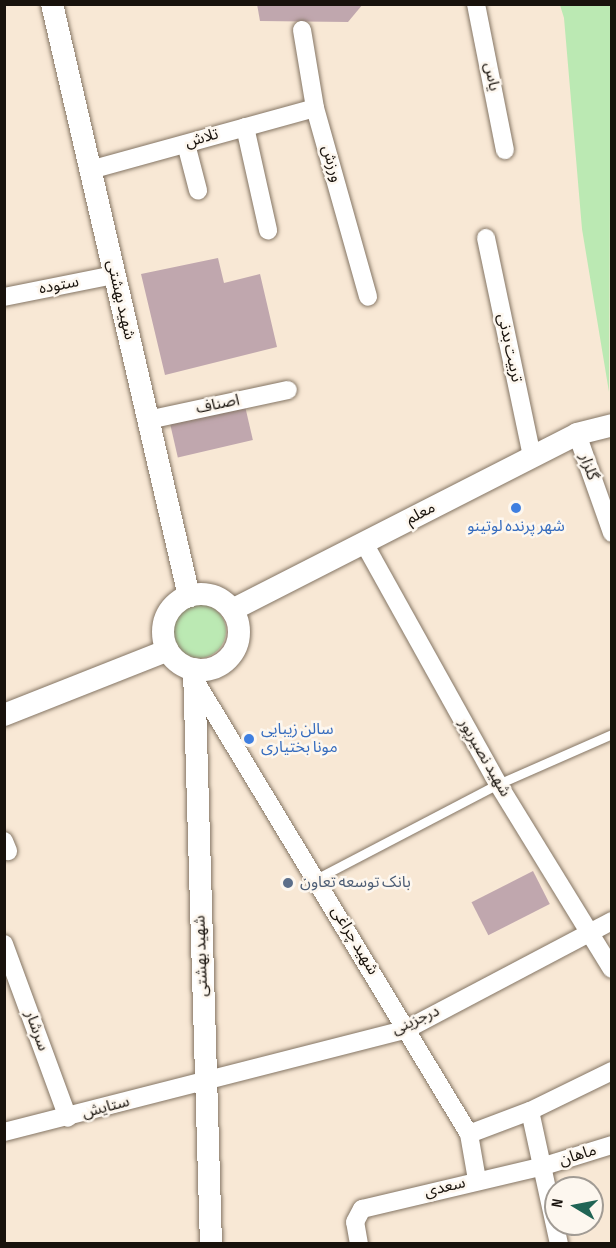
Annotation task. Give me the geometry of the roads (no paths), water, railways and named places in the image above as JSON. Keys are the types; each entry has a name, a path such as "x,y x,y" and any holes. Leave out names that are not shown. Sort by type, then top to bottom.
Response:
{"street":[{"name":"شهید بهشتی","path":"52,4 189,596"},
{"name":"یاس","path":"476,4 505,150"},
{"name":"ورزش","path":"302,30 315,108 368,297"},
{"name":"تلاش","path":"90,170 315,108"},
{"path":"245,127 268,230"},
{"path":"186,144 198,190"},
{"name":"تربیت بدنی","path":"486,238 532,457"},
{"name":"ستوده","path":"4,297 114,275"},
{"name":"اصناف","path":"148,420 288,390"},
{"name":"معلم","path":"232,610 577,434 612,425"},
{"name":"گلزار","path":"577,434 612,533"},
{"name":"شهید نصیرپور","path":"364,543 498,784 612,969"},
{"path":"189,596 213,596 232,610 238,622 236,647 218,666 194,674 168,650 164,640 165,618 179,601 189,596"},
{"path":"4,716 168,650"},
{"name":"شهید بهشتی","path":"194,674 211,1244"},
{"name":"شهید چراغی","path":"194,674 469,1134 477,1180"},
{"name":"درجزینی","path":"206,1082 407,1029 612,921"},
{"name":"سرشار","path":"4,944 68,1118"},
{"path":"469,1134 530,1111 612,1071"},
{"name":"ستایش","path":"4,1132 206,1082"},
{"path":"530,1111 544,1166 559,1244"},
{"name":"ماهان","path":"544,1166 612,1145"},
{"name":"سعدی","path":"359,1244 356,1222 362,1209 544,1166"}],"lane":[{"path":"316,879 498,784 612,734"}],"place":[{"name":"شهر پرنده لوتینو","path":"516,508"},
{"name":"سالن زیبایی مونا بختیاری","path":"249,739"},
{"name":"بانک توسعه تعاون","path":"288,883"}]}
